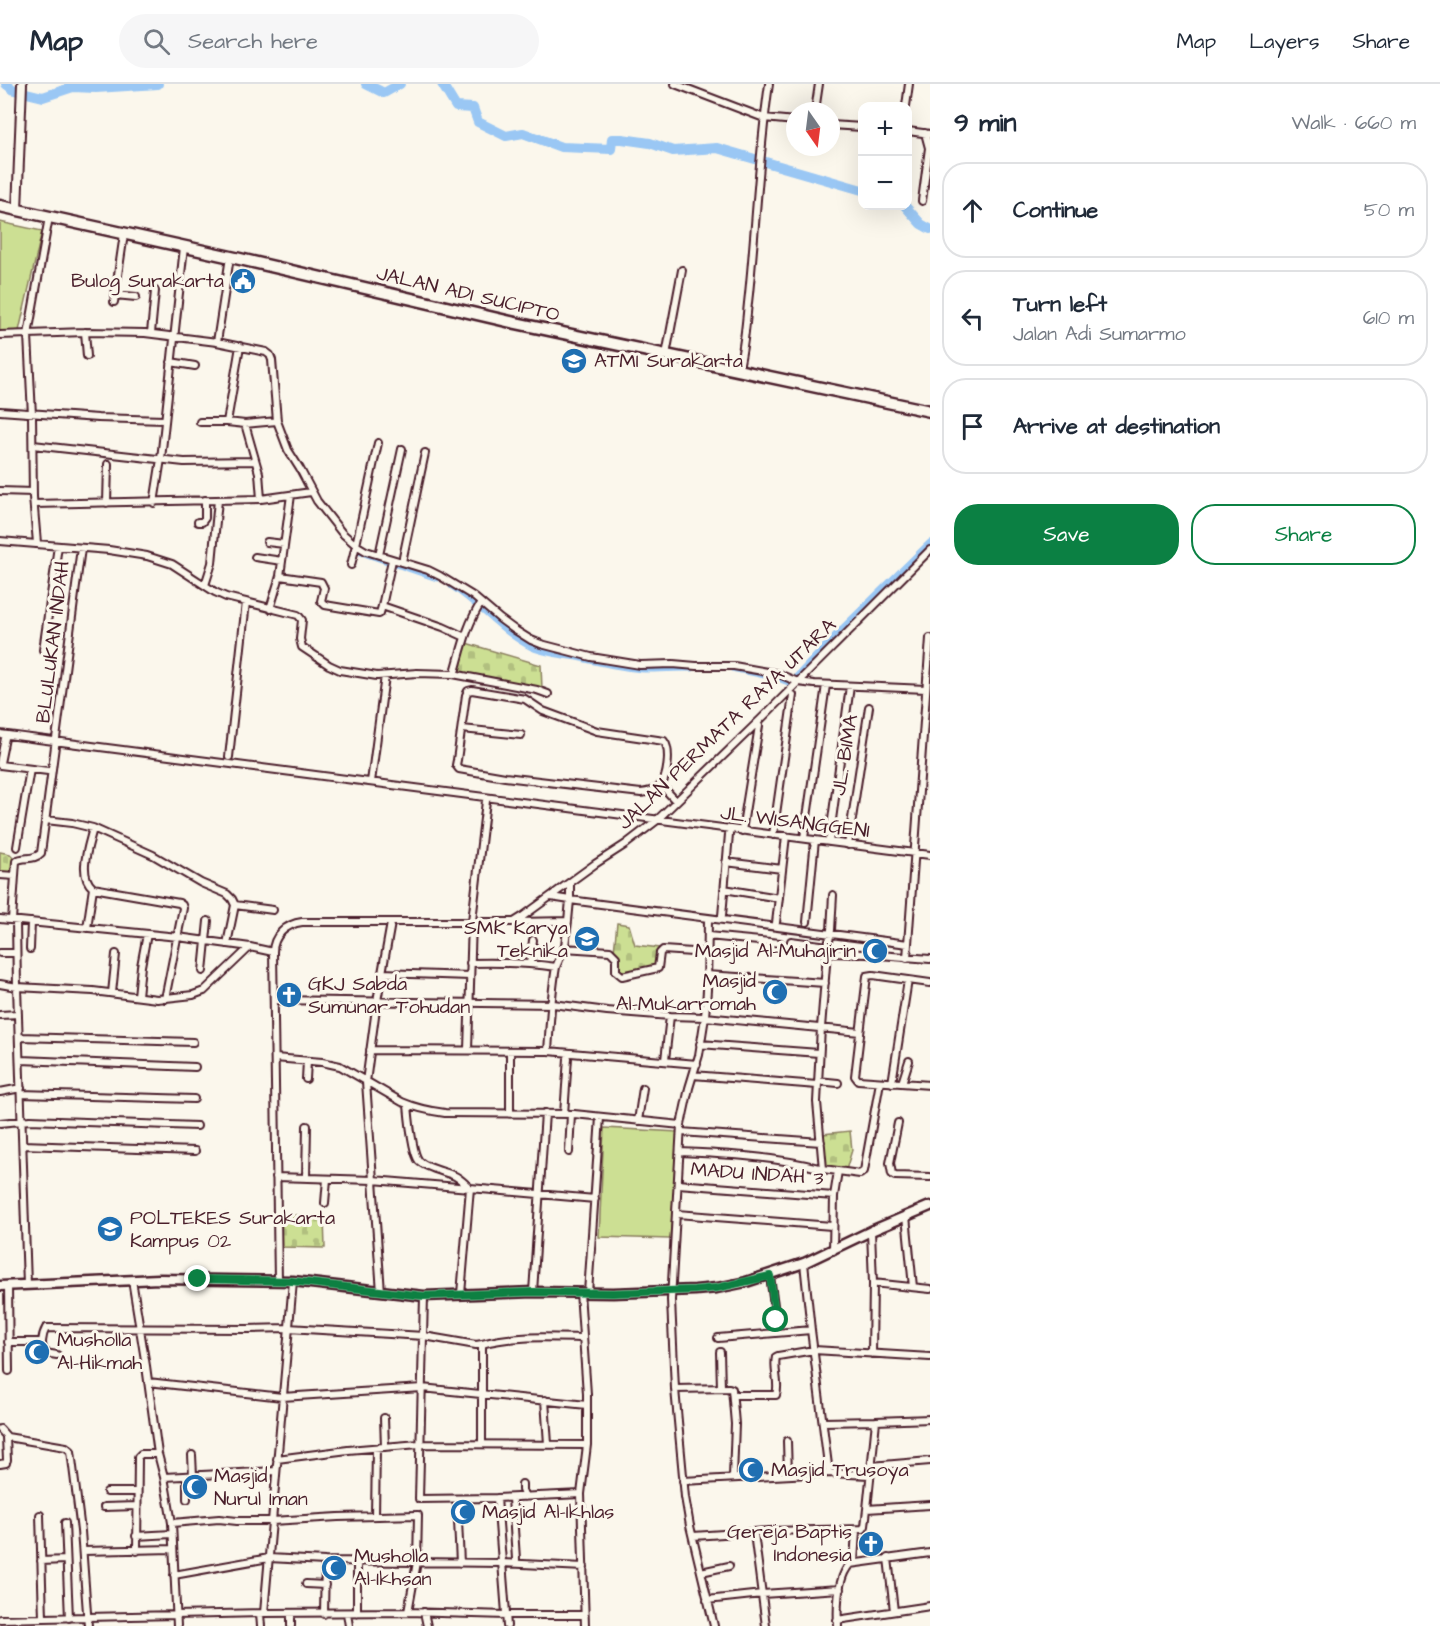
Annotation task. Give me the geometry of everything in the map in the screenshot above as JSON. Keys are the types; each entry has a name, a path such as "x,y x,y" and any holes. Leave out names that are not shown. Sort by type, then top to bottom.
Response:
{"highway":[{"name":"JALAN ADI SUCIPTO","path":"0,206 511,322 930,411"}],"main road":[{"path":"4,1286 26,1280 278,1280 424,1296 533,1292 671,1292 717,1288 770,1276 833,1251 930,1206"}],"street":[{"path":"675,84 764,118 786,120"},
{"path":"738,371 743,350 769,84"},
{"path":"816,102 819,84"},
{"path":"907,102 909,84"},
{"path":"17,210 22,86"},
{"path":"840,126 858,128"},
{"path":"912,131 927,133 929,148 922,201"},
{"path":"37,543 28,335 49,217"},
{"path":"124,234 114,299 136,297"},
{"path":"154,502 184,247"},
{"path":"218,342 231,257"},
{"path":"666,355 682,270"},
{"path":"151,333 155,291"},
{"path":"85,332 87,356"},
{"path":"0,335 85,332 151,333 263,351 271,357 277,421 288,450 311,492 337,527 356,545 391,562 402,562 428,570 463,589 479,607 531,640 591,657 640,665 673,663 696,666 734,666 826,685 927,688"},
{"path":"227,422 240,346"},
{"path":"171,362 195,366"},
{"path":"0,411 32,415 164,420"},
{"path":"200,422 245,424 277,421"},
{"path":"245,424 259,473 261,499"},
{"path":"351,565 378,443"},
{"path":"33,445 184,462 255,460"},
{"path":"378,555 402,449"},
{"path":"402,562 425,453"},
{"path":"107,503 108,464"},
{"path":"0,491 33,492"},
{"path":"34,504 261,499 311,492"},
{"path":"270,609 280,576 291,495"},
{"path":"198,522 202,522 205,518 205,500"},
{"path":"205,585 212,563 218,500"},
{"path":"0,541 133,553 172,564 220,595 300,616 301,644 305,649 329,665 350,673 385,676 453,674 548,694"},
{"path":"267,542 284,544"},
{"path":"43,650 58,546"},
{"name":"BLULUKAN INDAH","path":"15,876 17,860 35,858 41,853 81,548"},
{"name":"JALAN PERMATA RAYA UTARA","path":"514,922 626,844 675,800 930,550"},
{"path":"255,557 282,561"},
{"path":"280,576 321,582 324,588 321,601 325,604 379,614 391,562"},
{"path":"229,757 246,602"},
{"path":"382,606 465,637"},
{"path":"453,674 465,637 479,607"},
{"path":"907,958 930,638"},
{"path":"371,782 385,676"},
{"path":"804,838 826,685"},
{"path":"829,842 850,686"},
{"path":"469,691 525,699 543,711 597,731 665,742 668,754 665,777 661,785 654,790 641,793 461,770 456,763 466,695 469,691"},
{"path":"773,835 793,695"},
{"name":"JL. BIMA","path":"848,844 869,707"},
{"path":"742,831 759,726"},
{"path":"462,729 521,735"},
{"path":"2,736 0,764 48,771"},
{"name":"JL. WISANGGENI","path":"2,736 57,741 930,855"},
{"path":"920,764 930,765"},
{"path":"18,846 30,770"},
{"path":"661,785 675,800"},
{"path":"468,1050 472,921 486,801"},
{"path":"46,820 93,828 153,855 195,880 230,896 235,905 227,944"},
{"path":"93,828 84,872 86,882 93,888 180,903 183,908 165,999"},
{"path":"722,916 729,834"},
{"path":"776,923 786,836"},
{"path":"807,922 815,840"},
{"path":"726,862 782,869"},
{"path":"0,875 15,876 14,920 21,1060 26,1280"},
{"path":"548,1051 552,993 556,967 564,948 570,883"},
{"path":"87,928 93,888"},
{"path":"724,890 779,898"},
{"path":"824,1169 817,1102 820,1028 833,895"},
{"path":"550,897 908,944"},
{"path":"235,905 273,910"},
{"path":"0,919 147,934 251,947 273,952"},
{"path":"708,919 705,1017 697,1064 685,1103 681,1129 671,1292 675,1389 683,1481 687,1510 714,1626"},
{"path":"203,970 208,921"},
{"path":"278,1280 273,952 273,944 277,937 292,924 314,922 568,921"},
{"path":"30,949 31,922"},
{"path":"381,1292 366,1082 392,923"},
{"path":"138,996 147,934"},
{"path":"708,936 780,944"},
{"path":"530,964 533,940"},
{"path":"791,941 828,949 930,959"},
{"path":"0,984 165,999 193,995 204,992 251,947"},
{"path":"564,948 610,951 616,957 616,971 622,976 658,968 660,953 663,950 707,953"},
{"path":"0,953 16,953"},
{"path":"112,993 116,954"},
{"path":"470,963 499,962 556,967"},
{"path":"382,973 470,976"},
{"path":"707,975 825,983"},
{"path":"930,983 867,976 855,1071 858,1080 930,1085"},
{"path":"892,1083 908,980"},
{"path":"274,1000 553,1004 607,1011 705,1017 860,1032"},
{"path":"0,1015 18,1014"},
{"path":"665,1060 670,1016"},
{"path":"20,1037 193,1042"},
{"path":"700,1044 819,1053"},
{"path":"370,1050 548,1051 697,1064"},
{"path":"510,1051 510,1114"},
{"path":"275,1058 340,1066 408,1105 445,1113 567,1114 638,1120 681,1129 821,1142"},
{"path":"568,1058 569,1152"},
{"path":"21,1060 195,1067"},
{"path":"306,1079 307,1061"},
{"path":"902,1083 909,1061"},
{"path":"693,1075 838,1083"},
{"path":"680,1152 798,1163 860,1174 864,1171 880,1082"},
{"path":"638,1120 643,1088"},
{"path":"0,1092 194,1099"},
{"path":"408,1105 418,1160 422,1164 454,1176 470,1188 461,1294"},
{"path":"533,1292 545,1113"},
{"path":"585,1626 581,1494 587,1445 583,1338 584,1292 595,1199 600,1117"},
{"path":"0,1123 22,1120 109,1121 197,1126"},
{"path":"898,1123 890,1163 892,1174 930,1177"},
{"path":"306,1178 307,1126"},
{"path":"23,1145 195,1151"},
{"path":"833,1251 832,1226 838,1171"},
{"path":"276,1177 373,1180 595,1199"},
{"path":"325,1203 327,1179"},
{"name":"MADU INDAH 3","path":"678,1184 834,1196"},
{"path":"677,1214 832,1226"},
{"path":"906,1216 913,1287"},
{"path":"871,1232 872,1354"},
{"path":"804,1263 829,1473"},
{"path":"770,1276 776,1320"},
{"path":"132,1280 158,1454 172,1523 177,1626"},
{"path":"261,1626 269,1558 292,1281"},
{"path":"873,1283 930,1289"},
{"path":"4,1286 9,1371"},
{"path":"408,1612 417,1562 424,1296"},
{"path":"57,1354 44,1352 42,1341 45,1329 48,1327 288,1328 424,1336 476,1345 504,1338 583,1338"},
{"path":"718,1338 811,1330"},
{"path":"8,1342 42,1341"},
{"path":"482,1344 482,1443"},
{"path":"734,1395 776,1395 778,1392 776,1357 814,1350 930,1357"},
{"path":"720,1353 721,1388"},
{"path":"148,1382 282,1397 422,1388 587,1405"},
{"path":"675,1389 731,1388 734,1395 733,1478"},
{"path":"545,1400 548,1444"},
{"path":"384,1418 385,1447"},
{"path":"823,1422 930,1419"},
{"path":"693,1536 864,1528 876,1421"},
{"path":"0,1429 6,1437 4,1462"},
{"path":"6,1437 70,1449 75,1473 83,1551 88,1626"},
{"path":"788,1441 788,1475"},
{"path":"277,1460 419,1444 587,1445"},
{"path":"375,1516 376,1448"},
{"path":"137,1551 139,1455 158,1454"},
{"path":"187,1499 192,1455"},
{"path":"871,1466 930,1461"},
{"path":"164,1477 276,1471"},
{"path":"683,1481 829,1473 869,1475"},
{"path":"522,1484 525,1497"},
{"path":"107,1492 137,1492"},
{"path":"418,1499 512,1498 581,1494"},
{"path":"497,1498 507,1626"},
{"path":"512,1498 516,1559"},
{"path":"457,1499 460,1563"},
{"path":"104,1507 137,1506"},
{"path":"867,1509 930,1506"},
{"path":"40,1515 42,1618"},
{"path":"172,1523 219,1519 272,1521 418,1515"},
{"path":"65,1523 69,1618"},
{"path":"854,1562 856,1530"},
{"path":"754,1533 766,1626"},
{"path":"136,1536 172,1534"},
{"path":"83,1551 173,1549"},
{"path":"930,1552 849,1564 837,1605 838,1623 930,1606"},
{"path":"174,1575 269,1558 584,1567"},
{"path":"888,1558 894,1611"},
{"path":"41,1561 66,1560"},
{"path":"324,1614 325,1561"},
{"path":"357,1562 357,1613"},
{"path":"701,1572 729,1566"},
{"path":"306,1584 325,1585"},
{"path":"707,1600 840,1589"},
{"path":"0,1619 408,1612 506,1616 584,1615"},
{"path":"424,1612 427,1626"},
{"path":"347,1613 350,1626"},
{"path":"291,1614 291,1626"},
{"path":"29,1618 30,1626"}],"green space":[{"path":"0,222 42,231 19,331 0,331"},
{"path":"466,643 541,665 542,689 457,673"},
{"path":"0,852 10,854 16,860 13,874 0,873"},
{"path":"617,923 629,925 635,945 660,948 658,966 655,969 619,973 614,952"},
{"path":"604,1128 679,1132 670,1239 599,1237"},
{"path":"850,1131 852,1150 846,1170 824,1167 823,1134"},
{"path":"280,1214 324,1217 325,1248 281,1247"}],"waterway":[{"path":"6,84 14,90 43,97 73,87 96,88 158,84"},
{"path":"366,84 384,93 400,84"},
{"path":"442,84 456,107 473,108 478,122 506,136 523,133 561,147 611,149 612,139 622,139 650,143 673,151 717,148 858,189"},
{"path":"909,210 921,224 930,229"},
{"path":"732,668 791,683 839,632 930,543"},
{"path":"361,552 437,578"},
{"path":"452,586 511,634 537,649 628,667 691,668"}],"place":[{"name":"Bulog Surakarta","path":"243,281"},
{"name":"ATMI Surakarta","path":"574,361"},
{"name":"SMK Karya Teknika","path":"587,939"},
{"name":"Masjid Al-Muhajirin","path":"875,951"},
{"name":"Masjid Al-Mukarromah","path":"775,992"},
{"name":"GKJ Sabda Sumunar Tohudan","path":"289,995"},
{"name":"POLTEKES Surakarta Kampus 02","path":"110,1229"},
{"name":"Musholla Al-Hikmah","path":"37,1352"},
{"name":"Masjid Trusoya","path":"751,1470"},
{"name":"Masjid Nurul Iman","path":"195,1487"},
{"name":"Masjid Al-Ikhlas","path":"463,1512"},
{"name":"Gereja Baptis Indonesia","path":"871,1544"},
{"name":"Musholla Al-Ikhsan","path":"334,1568"}],"route":[{"path":"198,1279 292,1281 424,1296 533,1292 671,1292 717,1288 770,1276 776,1320"}]}
